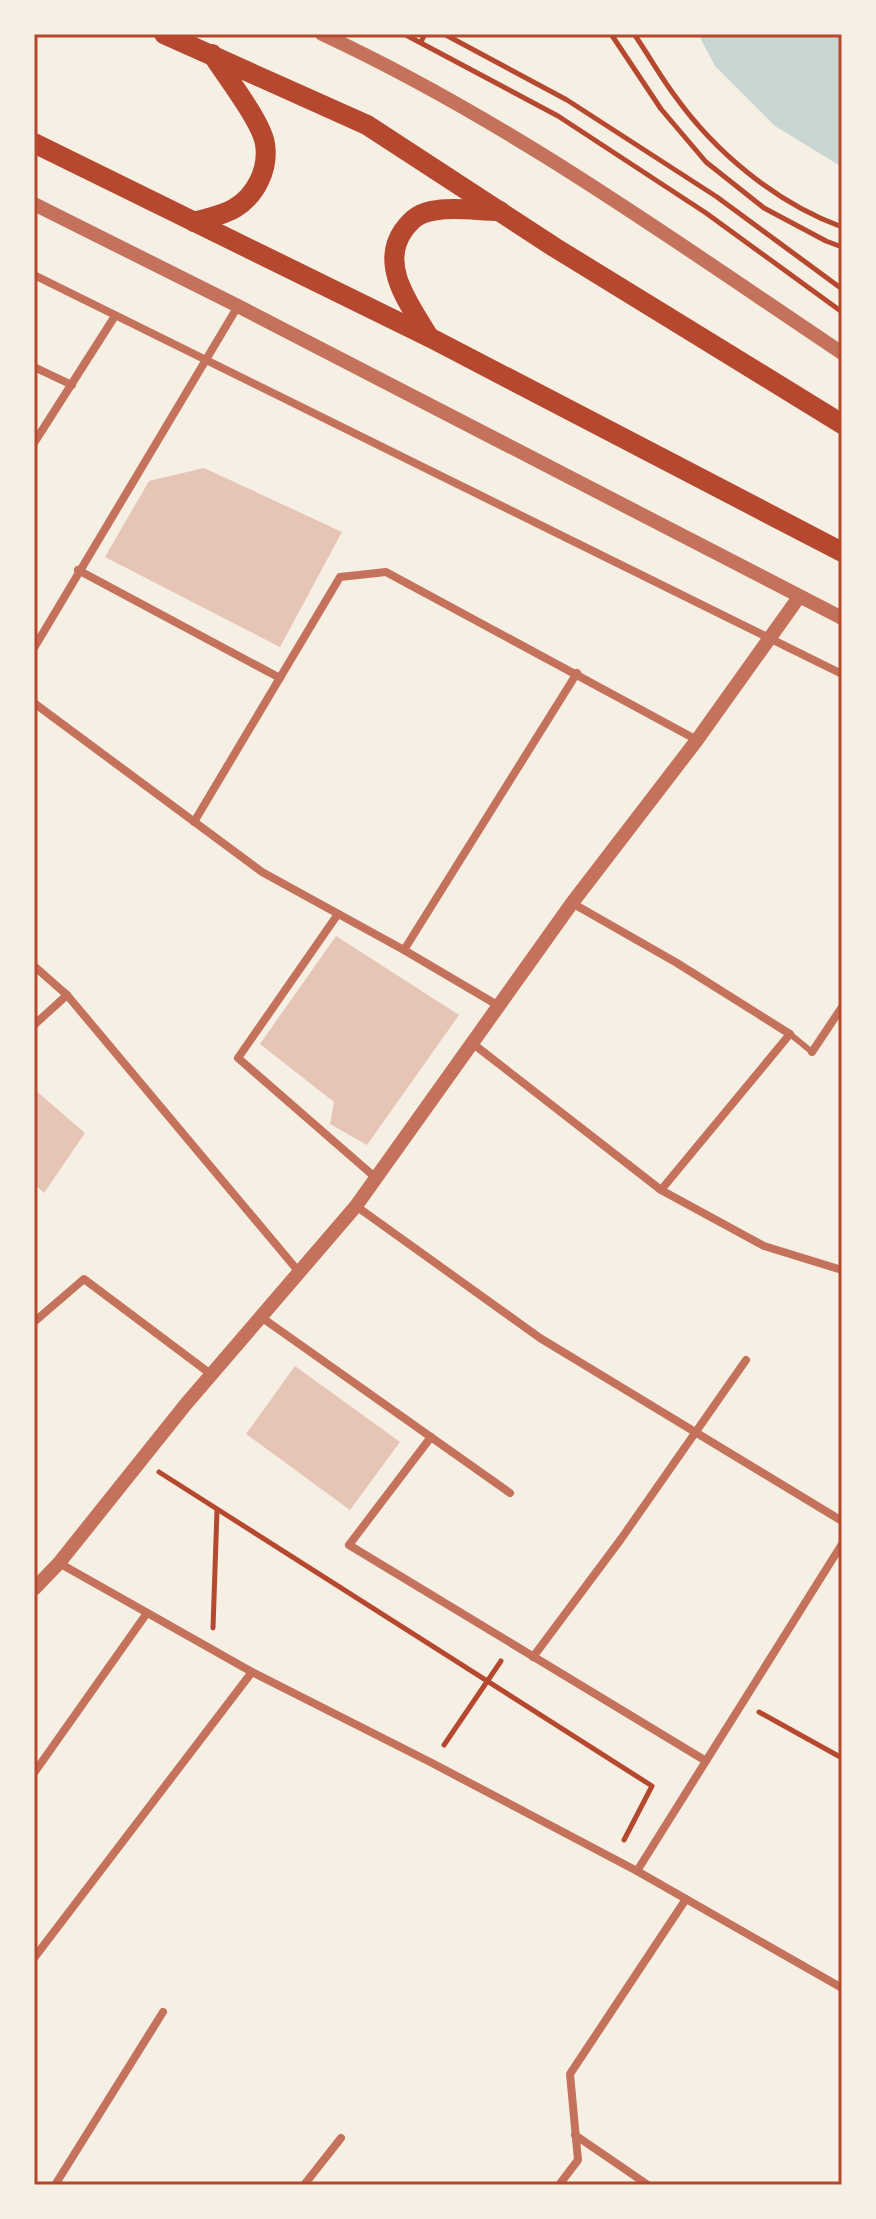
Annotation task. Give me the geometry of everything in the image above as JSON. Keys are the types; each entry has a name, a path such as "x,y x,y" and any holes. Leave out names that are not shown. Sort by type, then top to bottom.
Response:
{"main road":[{"path":"164,34 367,125 842,424"},
{"path":"194,222 235,208 258,186 264,168 265,143 253,117 212,54"},
{"path":"34,143 429,337 842,552"},
{"path":"429,337 393,268 394,243 413,216 440,209 500,211"}],"street":[{"path":"322,34 357,50 532,147 842,353"},
{"path":"34,204 842,618"},
{"path":"34,275 842,674"},
{"path":"34,648 238,306"},
{"path":"34,443 115,316"},
{"path":"34,367 72,385"},
{"path":"78,570 280,678"},
{"path":"194,822 340,577 386,572 697,740"},
{"path":"34,1589 59,1563 141,1460 356,1206 572,903 697,740 799,597"},
{"path":"404,950 577,673"},
{"path":"34,703 262,872 499,1006"},
{"path":"572,903 677,963 790,1034 661,1190"},
{"path":"338,914 238,1058 376,1178"},
{"path":"34,966 67,995 299,1272"},
{"path":"34,1025 67,995"},
{"path":"812,1052 842,1007"},
{"path":"472,1043 661,1190 764,1246 841,1268"},
{"path":"356,1206 540,1338 842,1521"},
{"path":"34,1322 84,1279 212,1375"},
{"path":"261,1317 510,1493"},
{"path":"533,1657 746,1360"},
{"path":"431,1437 349,1545 706,1761"},
{"path":"637,1871 842,1544"},
{"path":"59,1563 252,1672 637,1871 842,1988"},
{"path":"34,1773 147,1613"},
{"path":"34,1958 252,1672"},
{"path":"559,2185 578,2160 570,2074 686,1899"},
{"path":"55,2185 163,2012"},
{"path":"575,2135 648,2185"},
{"path":"304,2185 341,2138"}],"lane":[{"path":"790,1034 812,1052"}],"path":[{"path":"404,34 558,116 706,213 842,312"},
{"path":"421,42 425,34"},
{"path":"444,34 580,108 717,197 842,289"},
{"path":"611,34 661,109 706,162 764,208 842,247"},
{"path":"634,34 676,97 719,148 774,192 842,227"},
{"path":"141,1460 652,1786 614,1859"},
{"path":"212,1650 217,1509"},
{"path":"432,1763 513,1645"},
{"path":"742,1702 842,1758"}],"shaded area":[{"path":"698,34 842,34 842,167 775,126 715,66"}],"building":[{"path":"204,468 342,532 280,647 105,557 149,481"},
{"path":"336,936 459,1015 367,1145 330,1124 334,1102 260,1044"},
{"path":"34,1089 85,1133 44,1193 34,1184"},
{"path":"295,1366 400,1442 350,1510 246,1434"}]}
